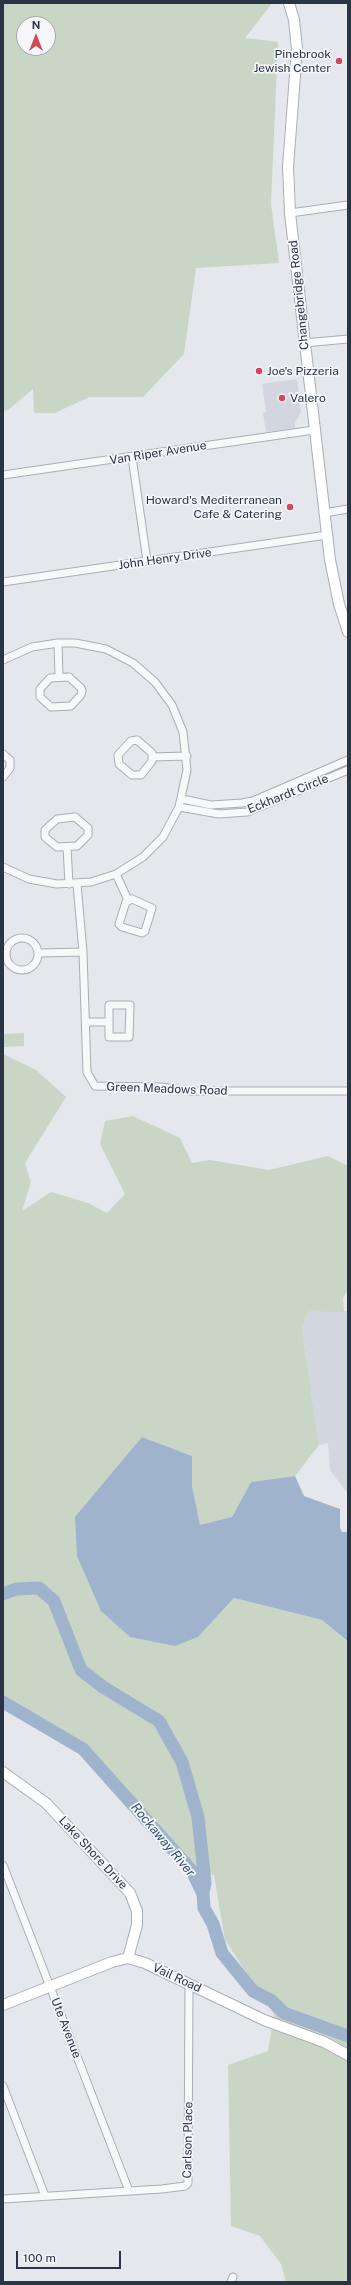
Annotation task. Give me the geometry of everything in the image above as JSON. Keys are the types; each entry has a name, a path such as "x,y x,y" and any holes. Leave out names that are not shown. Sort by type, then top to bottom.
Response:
{"main road":[{"name":"Changebridge Road","path":"289,3 294,20 297,49 288,167 290,213 327,535 339,604 348,632"},
{"name":"Lake Shore Drive","path":"3,1772 46,1803 130,1893 137,1911 137,1925 128,1958"},
{"name":"Vail Road","path":"128,1958 144,1963 189,1983 264,2020 324,2042 348,2055"},
{"path":"3,2005 50,1986 128,1958"}],"street":[{"path":"290,213 348,206"},
{"path":"304,343 348,339"},
{"name":"Van Riper Avenue","path":"3,475 314,430"},
{"path":"132,457 147,561"},
{"path":"324,513 348,509"},
{"name":"John Henry Drive","path":"3,582 327,535"},
{"path":"58,642 59,678"},
{"path":"3,660 32,647 58,642 75,642 106,649 121,655 147,673 172,705 183,732 187,756 182,800 171,824 143,857 116,874 91,882 73,884 35,881 3,867"},
{"path":"69,677 81,688 82,695 71,706 51,707 40,697 40,689 50,678 59,678 69,677"},
{"path":"137,740 152,753 152,757 152,761 140,775 132,775 119,764 118,755 131,741 137,740"},
{"path":"3,754 10,760 10,768 3,777"},
{"path":"152,757 187,756"},
{"name":"Eckhardt Circle","path":"182,800 211,805 248,802 348,760"},
{"name":"Eckhardt Circle","path":"179,807 218,814 247,812 348,770"},
{"path":"57,818 75,818 88,828 88,835 77,846 67,847 56,847 45,836 45,830 57,818"},
{"name":"Green Meadows Road","path":"67,847 82,952 87,1072 95,1086 161,1087 190,1091 348,1091"},
{"path":"116,874 128,900 119,924 122,927 142,933 145,931 152,913 152,908 148,905 128,900"},
{"path":"21,936 25,937 38,947 40,953 39,958 27,970 22,971 18,970 6,959 5,955 6,951 17,938 21,936"},
{"path":"40,953 82,952"},
{"path":"109,1005 130,1005 130,1037 108,1037 109,1022 109,1005"},
{"path":"86,1022 109,1022"},
{"name":"Ute Avenue","path":"3,1865 129,2191"},
{"name":"Carlson Place","path":"3,2199 170,2188 184,2186 188,2183 189,1983"},
{"path":"3,2086 45,2196"}],"shaded area":[{"name":"Valero","path":"297,379 301,412 295,423 295,428 266,432 263,413 266,412 262,384"},
{"path":"308,1311 348,1311 348,1494 330,1470 328,1443 319,1445 302,1330"}],"green space":[{"path":"3,3 270,3 270,6 245,38 278,42 271,204 279,263 196,268 184,354 143,397 89,397 55,413 34,413 33,389 8,410 3,411"},
{"path":"24,1033 24,1046 3,1047 3,1034"},
{"path":"3,1054 36,1070 66,1097 25,1163 31,1182 22,1211 51,1192 88,1203 107,1213 125,1194 100,1144 105,1121 133,1116 180,1138 192,1163 210,1160 269,1170 328,1156 348,1166 348,1289 343,1298 344,1312 308,1311 302,1330 319,1445 295,1476 251,1482 232,1517 200,1526 192,1486 192,1456 142,1437 198,1637 234,1598 322,1620 345,1640 348,1640 348,2282 286,2282 281,2264 260,2236 231,2226 228,2065 268,2051 274,2015 225,1940 214,1875 198,1871 92,1750 3,1697"}],"water":[{"path":"142,1437 192,1456 192,1486 200,1525 232,1517 251,1482 295,1476 304,1496 340,1509 340,1528 342,1532 348,1532 348,1640 346,1640 322,1620 234,1598 198,1637 175,1646 130,1637 101,1611 77,1556 75,1517"}],"waterway":[{"path":"3,1594 16,1589 39,1588 54,1601 81,1670 103,1687 159,1721 182,1762 198,1817 205,1883 203,1892"},
{"name":"Rockaway River","path":"3,1702 83,1749 192,1871 203,1894 204,1908 213,1924 222,1953 253,1991 272,2001 284,2013 348,2036"}],"place":[{"name":"Pinebrook Jewish Center","path":"339,61"},
{"name":"Joe's Pizzeria","path":"259,371"},
{"name":"Valero","path":"282,398"},
{"name":"Howard's Mediterranean Cafe & Catering","path":"290,507"}]}
